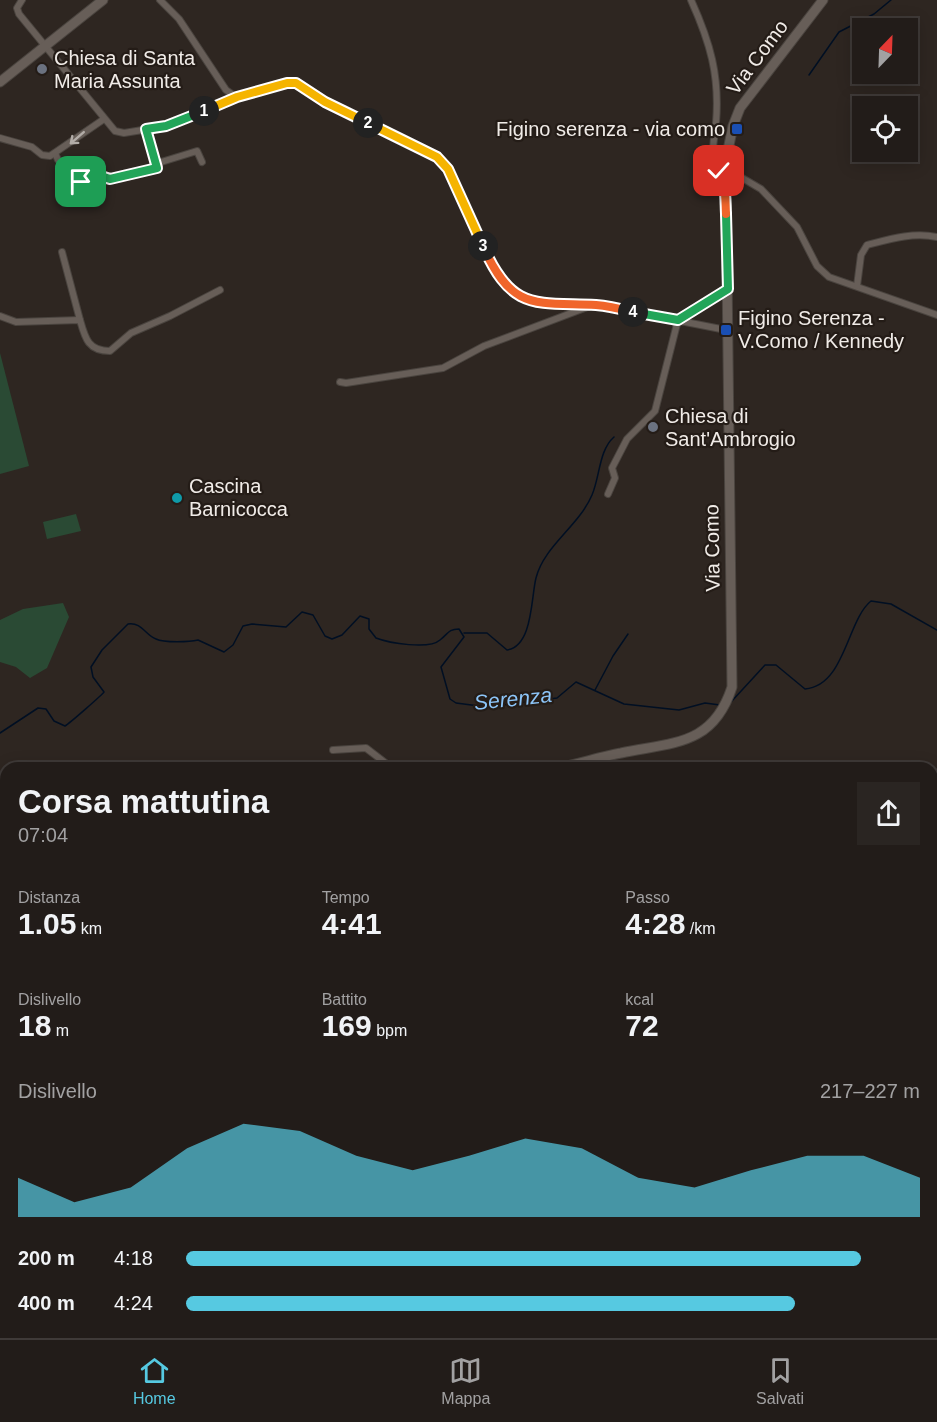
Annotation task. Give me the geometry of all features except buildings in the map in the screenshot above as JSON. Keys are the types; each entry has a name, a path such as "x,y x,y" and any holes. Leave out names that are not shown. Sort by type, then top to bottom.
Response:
{"street":[{"path":"22,0 17,8 19,14 115,131 124,133 166,126 237,97 287,83 305,87 325,102 422,147 437,157 448,169 486,254 512,290 537,304 592,305 726,330"},
{"path":"0,82 103,0"},
{"path":"160,0 179,19 225,90 237,97"},
{"path":"691,0 709,39 718,97 713,163 727,175 760,189 797,227 817,266 829,277 937,315"},
{"name":"Via Como","path":"584,762 686,739 710,727 725,708 732,687 726,330 728,289 726,202 729,140 740,108 823,0"},
{"path":"0,138 32,147 42,155 52,155 104,119"},
{"path":"146,129 157,168"},
{"path":"157,168 158,163 197,151 202,162"},
{"path":"52,155 68,165 74,179 81,182 104,177 110,179 157,168"},
{"path":"857,286 861,255 867,245 897,237 937,237"},
{"path":"62,252 86,341 93,348 110,351 131,333 220,290"},
{"path":"608,494 615,478 612,468 627,439 655,411 678,320 728,289"},
{"path":"712,298 727,304"},
{"path":"340,381 346,383 442,368 484,346 592,305"},
{"path":"0,316 15,322 80,320"},
{"path":"333,750 366,748 384,762"}],"green space":[{"path":"0,353 29,466 0,474"},
{"path":"76,514 81,531 47,539 43,522"},
{"path":"63,603 69,617 47,668 30,678 16,667 0,662 0,620 23,609"}],"waterway":[{"path":"809,75 839,32 874,14 891,0"},
{"path":"464,633 487,633 507,650 516,647 522,640 529,620 540,567 546,556 586,506 595,488 605,449 614,437"},
{"name":"Serenza","path":"731,702 765,665 776,665 805,689 818,685 829,677 837,665 856,622 871,601 891,604 937,630"},
{"name":"Serenza","path":"0,733 38,708 46,709 54,721 65,726 104,692 93,677 91,667 102,650 128,624 137,625 152,637 160,640 177,642 198,640 224,652 233,645 243,626 252,624 286,627 302,612 313,615 325,636 332,639 342,635 360,616 369,619 369,629 376,638 390,642 427,645 440,640 450,631 459,629 464,637 441,667 450,699 456,703 487,707 557,698 576,682 624,704 679,710 705,703 720,705"},
{"path":"595,690 628,634"}],"place":[{"name":"Chiesa di Santa Maria Assunta","path":"42,69"},
{"name":"Figino serenza - via como","path":"737,129"},
{"name":"Figino Serenza - V.Como / Kennedy","path":"726,330"},
{"name":"Chiesa di Sant'Ambrogio","path":"653,427"},
{"name":"Cascina Barnicocca","path":"177,498"}],"route":[{"path":"81,182 104,177 110,179 157,168 146,129 166,126 237,97 287,83 296,83 325,102 422,147 437,157 448,169 486,254 512,290 520,297 548,306 599,305 678,320 728,289 726,189 724,180 716,172 719,171"}]}
